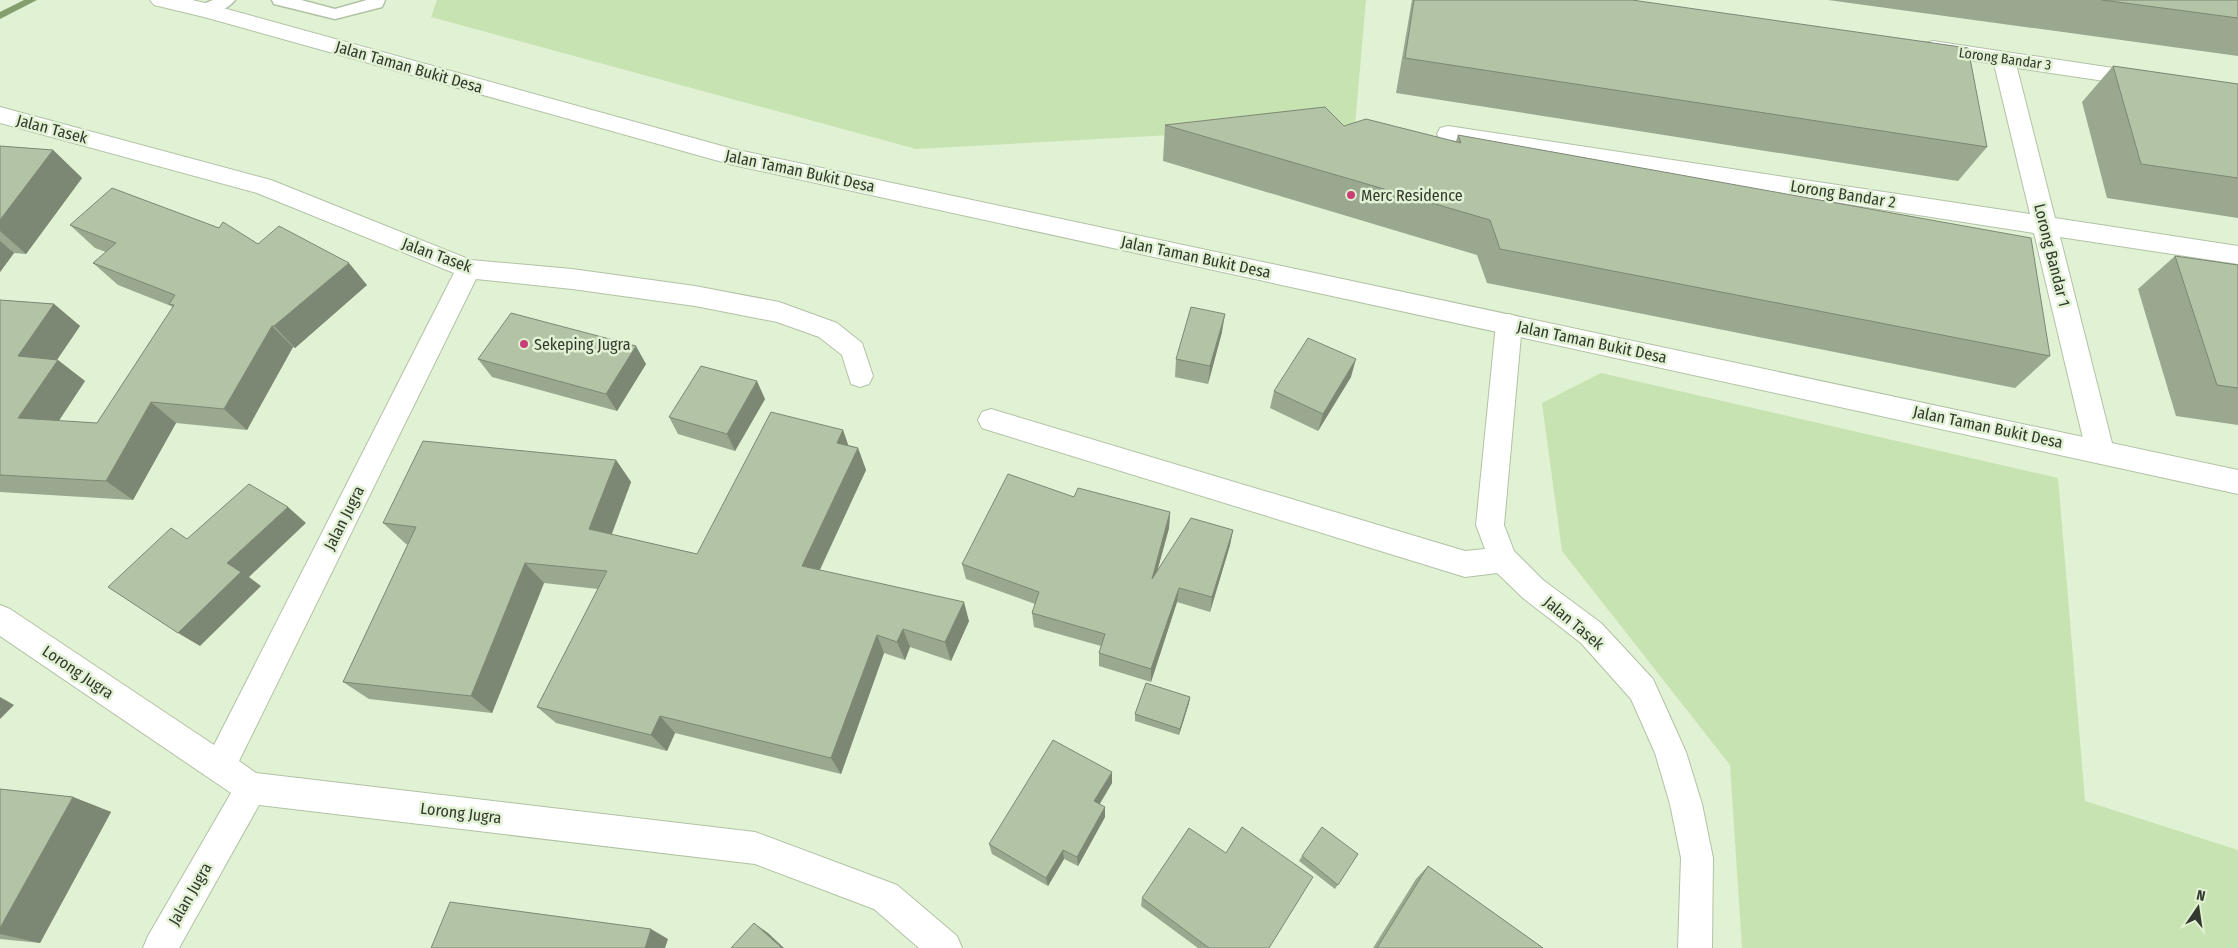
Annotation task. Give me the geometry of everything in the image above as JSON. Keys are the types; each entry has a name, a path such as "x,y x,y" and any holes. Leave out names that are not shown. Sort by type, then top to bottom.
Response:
{"street":[{"name":"Jalan Taman Bukit Desa","path":"161,0 216,5 733,157 2238,482"},
{"name":"Lorong Bandar 3","path":"1916,46 2170,82"},
{"name":"Lorong Bandar 1","path":"2004,59 2100,451"},
{"name":"Jalan Tasek","path":"0,115 263,186 469,269 572,279 695,296 779,312 828,330 853,350 860,376"},
{"name":"Lorong Bandar 2","path":"1448,134 2238,255"},
{"name":"Jalan Jugra","path":"219,768 469,269"},
{"name":"Jalan Tasek","path":"1509,324 1490,525 1504,559 1533,589 1591,634 1642,689 1670,752 1686,804 1698,858 1695,948"},
{"path":"991,420 1465,564 1504,559"},
{"name":"Lorong Jugra","path":"0,619 250,788 755,848 885,897 945,948"},
{"name":"Jalan Jugra","path":"160,948 250,788"}],"lane":[{"path":"280,0 334,14 376,3 377,0"}],"green space":[{"path":"437,0 1366,0 1355,125 916,149 431,17"},
{"path":"1601,373 2058,478 2085,801 2238,850 2238,948 1742,948 1730,765 1562,551 1542,403"}],"building":[{"path":"1414,0 1632,0 1968,48 1987,147 1405,58"},
{"path":"2102,0 2238,0 2238,18"},
{"path":"2113,66 2238,84 2238,178 2141,164"},
{"path":"1325,107 1344,126 1366,119 1461,143 1458,135 2031,238 2050,356 1500,249 1490,220 1165,125"},
{"path":"0,146 53,150 0,220"},
{"path":"112,188 219,228 223,222 258,244 279,226 349,263 272,326 224,409 151,402 106,481 0,475 0,300 54,304 18,356 58,360 18,418 97,423 174,305 169,304 175,295 93,263 116,243 70,225"},
{"path":"2175,256 2238,265 2238,388 2217,385"},
{"path":"1191,307 1225,314 1210,366 1176,359"},
{"path":"511,313 636,346 606,394 478,359"},
{"path":"1308,338 1356,359 1323,414 1274,391"},
{"path":"701,366 757,381 727,434 669,417"},
{"path":"771,412 843,430 837,443 858,448 802,566 964,602 945,642 903,629 897,642 877,635 831,758 660,716 651,735 537,707 607,571 525,563 471,696 343,682 416,527 383,523 423,441 616,460 589,529 697,554"},
{"path":"1008,474 1074,497 1078,488 1170,512 1152,579 1191,518 1233,530 1212,597 1179,588 1151,669 1099,653 1105,634 1032,613 1039,592 962,564"},
{"path":"249,484 288,507 227,563 241,572 178,633 108,587 171,528 187,539"},
{"path":"1146,683 1190,697 1180,729 1135,714"},
{"path":"1053,740 1112,772 1094,801 1105,807 1077,857 1063,850 1046,878 989,844"},
{"path":"0,789 73,797 0,928"},
{"path":"1242,827 1313,877 1269,948 1209,948 1142,898 1189,828 1226,853"},
{"path":"1322,827 1358,854 1338,885 1302,856"},
{"path":"1428,866 1543,948 1377,948"},
{"path":"450,902 651,929 645,948 431,948"},
{"path":"754,923 782,948 731,948"}],"waterway":[{"path":"0,16 32,0"}],"place":[{"name":"Merc Residence","path":"1351,195"},
{"name":"Sekeping Jugra","path":"524,344"}]}
